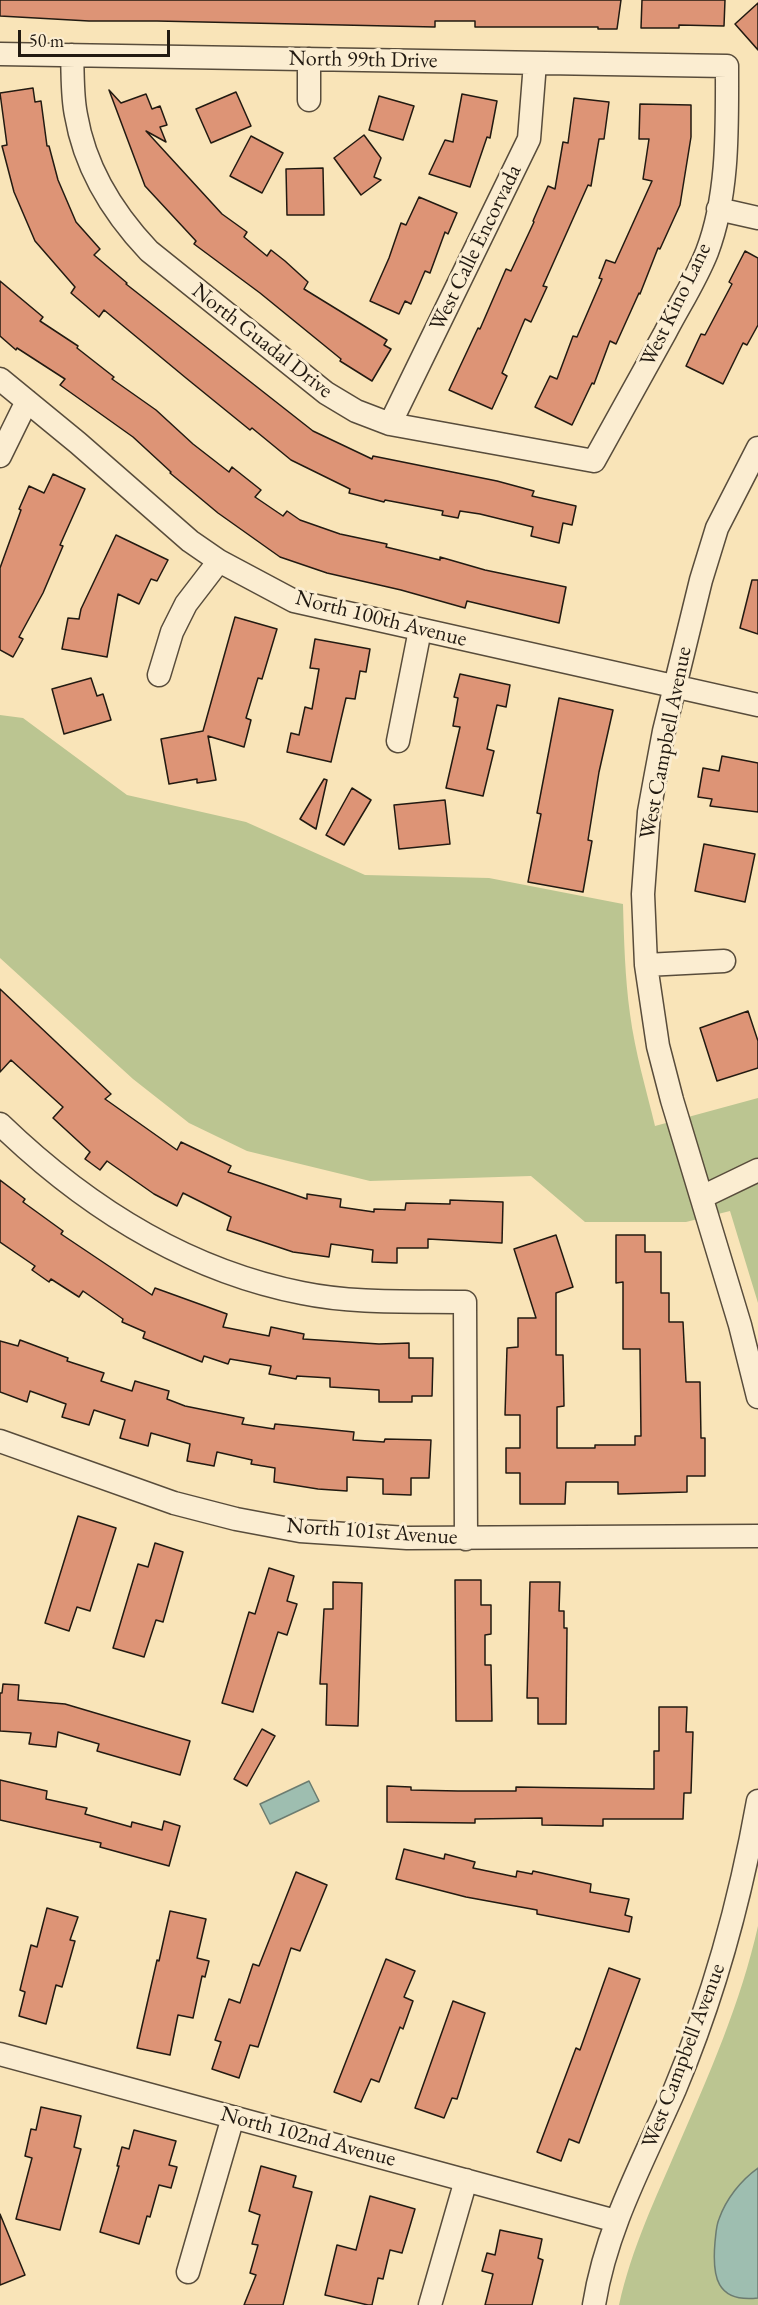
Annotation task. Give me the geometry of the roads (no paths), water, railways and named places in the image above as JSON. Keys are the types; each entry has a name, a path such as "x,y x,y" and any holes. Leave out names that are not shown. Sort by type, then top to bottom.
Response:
{"street":[{"name":"North 99th Drive","path":"0,54 727,66"},
{"name":"North Guadal Drive","path":"72,55 76,115 86,151 114,211 149,251 326,393 356,411 390,424 594,461"},
{"path":"309,59 309,100"},
{"name":"West Calle Encorvada","path":"390,424 529,139 535,63"},
{"name":"West Kino Lane","path":"594,461 690,287 707,250 718,209 727,131 727,66"},
{"path":"718,209 758,218"},
{"name":"North 100th Avenue","path":"0,379 190,541 219,561 294,601 758,705"},
{"path":"0,456 27,401"},
{"name":"West Campbell Avenue","path":"758,448 717,528 709,552 664,731 649,812 643,894 646,964 658,1046 743,1336 758,1397"},
{"path":"159,675 172,632 186,603 219,561"},
{"path":"398,741 420,630"},
{"path":"646,964 723,961"},
{"path":"0,1124 47,1168 137,1232 229,1274 303,1294 357,1299 465,1302 466,1539"},
{"path":"702,1197 758,1170"},
{"name":"North 101st Avenue","path":"0,1441 174,1503 236,1519 300,1531 338,1535 466,1539 758,1536"},
{"name":"West Campbell Avenue","path":"594,2305 598,2277 616,2221 675,2088 706,2010 744,1878 758,1801"},
{"name":"North 102nd Avenue","path":"0,2054 616,2221"},
{"path":"188,2272 233,2117"},
{"path":"430,2305 466,2180"}]}
